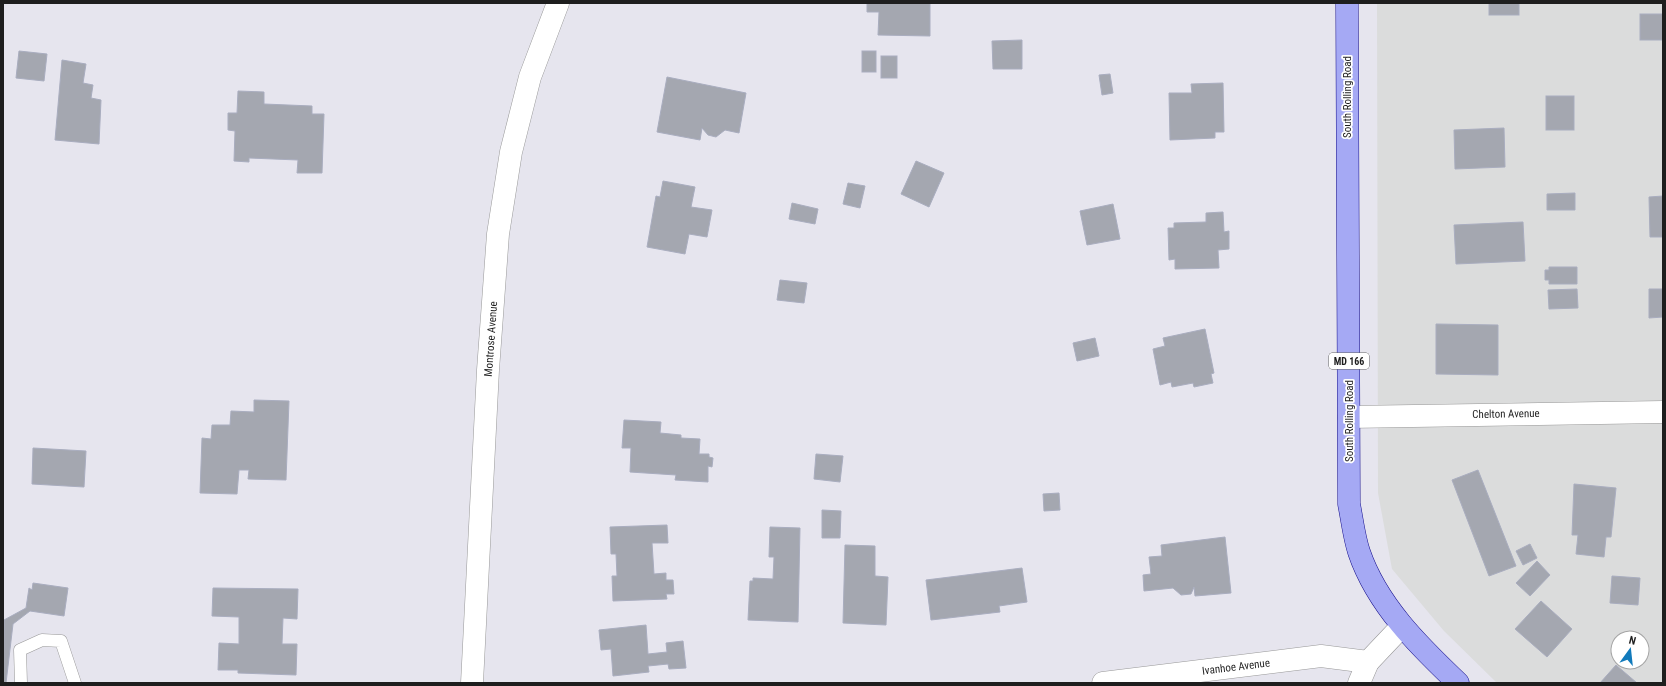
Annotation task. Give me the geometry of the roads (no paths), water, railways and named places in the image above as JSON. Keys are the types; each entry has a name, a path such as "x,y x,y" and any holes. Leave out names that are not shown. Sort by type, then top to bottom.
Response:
{"main road":[{"name":"South Rolling Road","path":"1347,3 1349,504 1359,552 1377,591 1402,626 1458,683"}],"street":[{"name":"Montrose Avenue","path":"472,683 488,370 498,234 511,152 530,77 558,3"},
{"name":"Chelton Avenue","path":"1349,417 1663,412"},
{"path":"1359,683 1368,662 1402,626"},
{"name":"Ivanhoe Avenue","path":"1103,683 1321,656 1368,662"}],"lane":[{"path":"21,683 20,650 42,640 61,641 75,683"}]}
